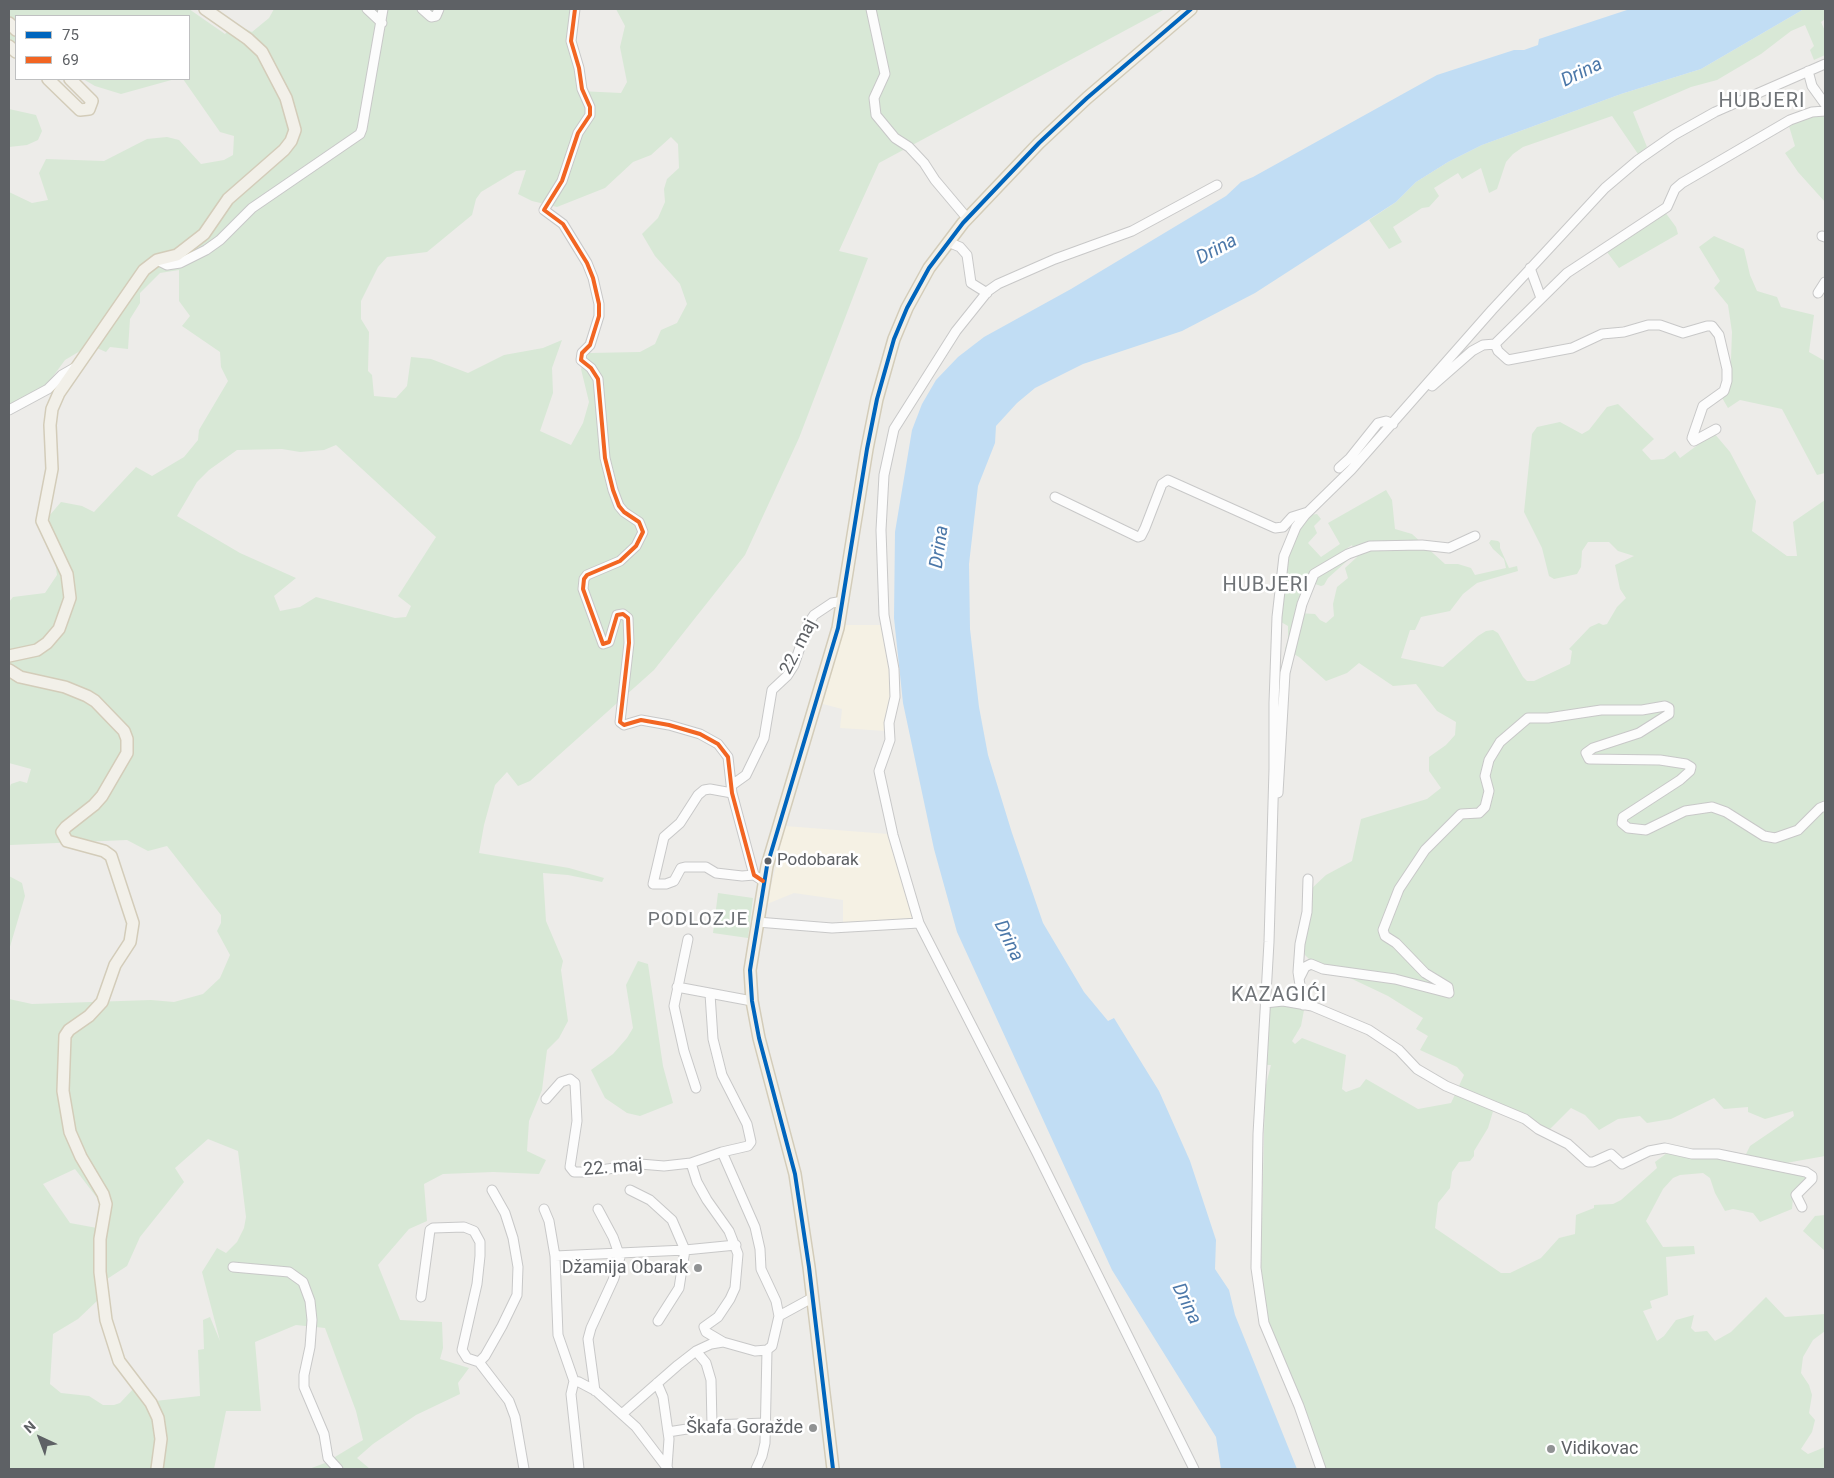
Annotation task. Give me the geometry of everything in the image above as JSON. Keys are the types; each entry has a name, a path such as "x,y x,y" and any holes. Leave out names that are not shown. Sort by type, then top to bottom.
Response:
{"main road":[{"path":"9,656 37,650 47,643 59,629 69,605 70,586 67,574 42,518 52,469 50,425 52,409 59,393 140,276 158,260 177,255 204,234 228,199 292,141 295,130 286,98 270,64 262,52 248,39 205,9"},
{"name":"22. maj","path":"833,1469 795,1174 759,1038 752,1001 750,970 757,922 758,878 825,676 843,601 872,425 886,366 901,322 925,274 967,218 1039,143 1087,98 1192,9"},
{"path":"49,80 80,110 89,109 92,102 71,80"},
{"path":"9,670 20,677 65,687 87,696 95,701 124,731 127,739 127,754 102,796 62,832 67,841 104,851 111,856 133,923 130,942 115,965 102,1002 96,1010 69,1030 65,1036 63,1091 70,1132 80,1157 103,1194 106,1204 100,1239 100,1264 106,1320 119,1361 151,1402 158,1418 161,1439 157,1469"}],"street":[{"path":"367,9 382,23"},
{"path":"158,260 167,265 180,263 206,250 220,240 252,208 360,134 382,23 383,9"},
{"path":"422,9 431,17 436,16 440,9"},
{"name":"22. maj","path":"575,9 571,41 579,68 582,90 590,107 590,115 578,133 562,181 544,210 563,224 587,263 593,278 599,304 598,316 590,345 582,353 581,360 591,368 598,379 605,458 613,490 624,512 639,522 644,532 629,554 616,563 587,576 583,583 603,644 608,642 617,615 623,614 628,618 629,643 624,666 624,701 619,720 624,725 641,720 690,731 718,744 728,757 732,789 758,878"},
{"path":"871,9 885,74 874,98 876,115 895,138 909,147 924,163 935,180 967,218"},
{"path":"1321,1469 1299,1406 1264,1323 1256,1268 1258,1134 1265,1003 1277,617 1284,556 1296,527 1309,512 1393,424 1530,268 1606,188 1656,146 1715,112 1825,64"},
{"path":"1808,72 1812,86 1825,104"},
{"path":"1418,394 1423,393 1472,351 1482,345 1495,344 1567,273 1667,208 1675,189 1682,183 1790,120 1812,112 1825,111"},
{"path":"1194,1469 919,924 893,835 879,770 890,740 889,724 895,697 894,669 884,615 882,576 884,475 894,430 956,331 986,293 998,284 1055,259 1132,231 1217,185"},
{"path":"948,242 960,247 967,255 972,283 986,293"},
{"path":"1530,268 1542,298"},
{"path":"1818,293 1825,282"},
{"path":"1495,344 1498,351 1508,360 1564,350 1582,345 1608,332 1624,332 1648,325 1660,326 1683,333 1712,326 1719,335 1727,369 1727,381 1724,391 1703,406 1692,438 1694,441 1716,429"},
{"path":"9,410 48,389 62,375 79,366"},
{"path":"1339,468 1350,458 1374,427 1382,421 1393,424"},
{"path":"1055,496 1139,537 1145,528 1162,484 1168,480 1177,482 1275,528 1283,527 1295,516 1309,512"},
{"path":"1271,828 1282,764 1285,673 1302,604 1314,574 1348,554 1370,546 1422,545 1449,548 1475,536"},
{"name":"22. maj","path":"732,789 746,775 764,738 772,690 787,676 794,665 808,624 814,615 832,603 843,601"},
{"path":"1299,978 1305,967 1311,964 1323,969 1395,979 1449,994 1448,987 1425,973 1396,943 1385,936 1383,930 1399,889 1425,850 1461,814 1479,813 1486,807 1489,791 1485,776 1489,760 1500,742 1528,718 1548,718 1601,710 1642,710 1665,706 1670,708 1670,714 1639,733 1593,748 1586,753 1589,760 1660,760 1686,764 1691,767 1690,771 1680,780 1623,817 1622,823 1628,828 1646,830 1685,811 1712,807 1726,812 1764,836 1775,838 1798,830 1820,808 1825,806"},
{"path":"732,789 704,790 698,795 680,822 664,837 653,884 666,884 674,881 681,868 685,867 706,867 716,873 758,878"},
{"path":"1303,1005 1299,978 1300,944 1307,912 1308,879"},
{"path":"757,922 832,928 919,924"},
{"path":"688,939 674,1006 676,1022 696,1088"},
{"path":"677,987 752,1001"},
{"name":"22. maj","path":"546,1099 561,1082 570,1080 575,1083 577,1121 570,1167 574,1172 588,1172 640,1164 664,1166 691,1163 722,1152 743,1148 750,1142 744,1116 722,1075 712,1029 710,994"},
{"path":"1265,1003 1283,1001 1319,1009 1369,1030 1399,1050 1417,1069 1446,1086 1525,1119 1538,1129 1568,1144 1588,1162 1593,1162 1611,1154 1622,1164 1649,1151 1665,1148 1692,1154 1718,1154 1806,1172 1812,1176 1812,1179 1796,1195 1802,1207"},
{"path":"691,1163 697,1182 729,1231 738,1254 735,1288 723,1311 704,1327 706,1332 723,1342 755,1352 768,1350 772,1346 779,1316 776,1301 761,1270 760,1249 755,1228 722,1152"},
{"path":"478,1362 485,1356 517,1295 518,1267 513,1238 505,1214 492,1190"},
{"name":"22. maj","path":"630,1190 650,1200 672,1220 685,1250"},
{"path":"544,1209 555,1256 558,1335 574,1381 571,1394 579,1469"},
{"path":"595,1391 588,1339 591,1328 620,1263 619,1253 613,1237 598,1209"},
{"path":"421,1297 430,1230 433,1228 464,1227 474,1231 480,1242 480,1256 477,1284 462,1350 467,1358 478,1362 509,1401 515,1416 524,1469"},
{"path":"555,1256 685,1250 736,1245"},
{"path":"658,1321 679,1288 685,1250"},
{"path":"233,1267 289,1272 303,1282 310,1301 312,1320 304,1387 324,1434 328,1458 338,1469"},
{"path":"779,1316 812,1298"},
{"path":"622,1414 696,1351 711,1344 723,1342"},
{"path":"756,1469 765,1443 768,1350"},
{"path":"696,1351 706,1362 711,1380 712,1425"},
{"path":"574,1381 595,1391 622,1414 636,1427 668,1468"},
{"path":"657,1383 662,1397 668,1432 668,1468"},
{"path":"668,1432 712,1425 765,1423"}],"shaded area":[{"path":"845,625 884,625 893,693 886,731 840,728 842,709 823,704"},
{"path":"785,826 888,834 913,918 843,923 843,900 794,893 767,904"}],"green space":[{"path":"9,9 189,9 225,34 235,24 252,32 269,18 274,9 573,9 579,91 621,93 627,82 620,47 625,26 616,9 1165,9 879,163 839,251 868,258 799,438 745,555 654,670 530,781 518,786 507,772 495,785 484,825 479,853 569,868 604,878 602,882 568,875 543,873 546,921 563,961 561,970 568,1021 559,1038 547,1050 542,1090 529,1121 527,1151 546,1160 539,1174 493,1172 443,1174 424,1184 427,1221 409,1229 378,1265 400,1320 442,1322 443,1348 440,1359 469,1368 458,1383 460,1394 416,1415 373,1444 357,1458 370,1469 309,1469 325,1463 363,1440 356,1411 325,1328 296,1325 255,1342 261,1411 226,1411 214,1469 9,1469 9,999 32,1004 151,1000 174,1002 203,994 220,978 230,955 217,931 221,923 221,915 167,846 148,851 127,840 10,845 9,789 11,784 20,781 27,783 31,769 9,763 9,602 13,597 45,593 57,575 49,516 61,502 82,506 94,512 136,467 152,476 184,457 198,440 199,430 228,381 221,367 220,352 182,326 190,316 179,301 179,270 160,273 140,293 140,303 130,319 128,349 110,347 106,352 90,345 65,360 43,390 9,406 9,192 32,203 48,200 39,173 46,159 104,161 147,139 167,137 179,140 201,164 224,160 233,155 234,136 220,132 184,80 190,80 190,15 15,15 15,44 9,40","holes":["671,137 678,144 679,168 667,179 664,189 665,202 658,218 642,234 655,256 680,284 687,304 677,323 661,330 655,344 640,352 589,353 581,369 589,402 583,423 571,445 540,431 553,393 552,368 562,340 543,348 504,355 468,373 431,359 411,357 407,386 396,398 374,396 372,375 368,371 369,332 361,319 361,301 378,267 387,257 427,252 472,215 476,199 481,192 516,171 526,170 518,194 532,201 557,207 605,188 633,162 651,155","336,445 436,537 398,596 411,606 406,617 395,618 316,597 300,607 280,611 274,596 296,578 240,553 177,516 197,482 209,470 237,450 282,449 300,452 324,450","208,1139 238,1151 246,1217 244,1228 237,1242 226,1253 217,1248 202,1272 220,1341 210,1317 203,1320 204,1349 198,1350 200,1396 155,1401 135,1387 120,1403 103,1405 89,1396 61,1393 50,1384 53,1334 78,1319 98,1300 97,1228 70,1223 43,1184 75,1169 101,1203 104,1281 127,1266 140,1237 184,1182 175,1168"]},
{"path":"1804,9 1825,9 1825,19 1821,22 1825,31 1825,55 1814,60 1810,50 1814,46 1805,25 1791,31 1761,54 1717,80 1691,87 1633,112 1647,147 1638,154 1612,116 1523,147 1506,162 1497,189 1489,193 1481,168 1462,179 1458,173 1434,188 1439,196 1429,207 1422,208 1393,227 1402,242 1389,249 1369,220 1396,202 1416,182 1448,162 1482,145 1621,94 1701,69"},
{"path":"85,80 171,80 121,94 95,86"},
{"path":"9,109 36,115 42,131 38,140 27,145 9,147"},
{"path":"1825,114 1825,202 1798,172 1785,153 1795,146 1789,126 1804,118"},
{"path":"1665,212 1676,227 1678,234 1619,268 1607,252"},
{"path":"1714,236 1744,249 1750,275 1757,291 1777,297 1781,307 1814,315 1809,352 1825,361 1825,473 1817,475 1782,409 1740,400 1728,408 1721,396 1730,386 1732,332 1728,305 1714,288 1720,281 1699,247"},
{"path":"1618,404 1654,439 1642,450 1651,460 1664,459 1675,451 1680,458 1714,433 1730,452 1756,501 1752,531 1787,556 1797,556 1793,522 1825,500 1825,1156 1786,1163 1786,1166 1810,1176 1793,1197 1792,1209 1760,1222 1753,1213 1733,1209 1725,1211 1715,1193 1710,1178 1703,1173 1680,1175 1673,1178 1663,1189 1646,1221 1663,1247 1694,1246 1695,1254 1666,1257 1668,1295 1650,1301 1652,1308 1643,1311 1657,1341 1664,1336 1676,1320 1694,1315 1691,1328 1695,1332 1707,1331 1715,1341 1731,1332 1766,1297 1785,1317 1825,1314 1825,1331 1813,1340 1803,1357 1801,1373 1809,1385 1812,1395 1809,1413 1815,1420 1812,1432 1801,1449 1808,1454 1825,1447 1825,1469 1326,1469 1303,1404 1267,1321 1261,1266 1265,1089 1271,1065 1265,1065 1269,1007 1272,1004 1300,1007 1304,1010 1301,1026 1292,1041 1295,1044 1302,1038 1346,1055 1342,1089 1346,1092 1360,1087 1366,1079 1418,1109 1451,1103 1464,1075 1457,1067 1420,1050 1428,1036 1416,1029 1423,1018 1388,996 1348,977 1329,972 1311,961 1305,955 1302,943 1311,889 1326,875 1352,861 1361,819 1427,799 1441,788 1429,771 1429,757 1446,745 1455,735 1456,722 1437,711 1416,684 1393,686 1359,663 1347,673 1326,681 1299,657 1285,649 1288,639 1288,626 1281,622 1283,577 1292,541 1310,515 1317,514 1321,519 1314,526 1317,533 1308,543 1321,557 1340,544 1328,523 1386,490 1392,500 1395,529 1412,534 1445,564 1458,564 1471,568 1475,575 1506,568 1504,559 1489,543 1491,540 1498,541 1509,568 1517,566 1518,571 1477,583 1463,594 1450,611 1421,617 1415,630 1410,630 1401,658 1443,667 1478,636 1486,631 1493,630 1498,633 1523,677 1527,681 1534,681 1570,664 1572,651 1569,649 1590,627 1599,623 1607,624 1617,607 1626,598 1620,589 1615,565 1634,556 1618,551 1609,542 1588,542 1582,551 1581,567 1577,574 1554,579 1549,576 1542,548 1524,512 1532,434 1537,427 1560,422 1582,434 1589,430 1607,407","holes":["1352,545 1357,557 1345,568 1348,578 1337,587 1333,604 1334,616 1326,623 1315,614 1298,613 1303,587 1310,588 1312,583 1324,585 1328,578 1347,561 1346,549","1714,1098 1724,1109 1748,1107 1748,1112 1765,1119 1793,1111 1794,1116 1750,1146 1744,1158 1675,1147 1655,1162 1657,1168 1621,1200 1613,1204 1594,1205 1594,1208 1576,1215 1575,1234 1559,1238 1541,1258 1510,1273 1501,1273 1435,1228 1438,1203 1450,1188 1452,1172 1459,1162 1470,1161 1474,1156 1474,1151 1488,1128 1494,1108 1544,1135 1571,1108 1585,1115 1599,1130 1618,1119 1640,1116 1647,1123 1671,1119"]},
{"path":"9,876 22,883 25,896 9,950"},
{"path":"718,893 753,898 748,938 713,933"},
{"path":"638,961 648,964 663,1066 673,1103 640,1116 627,1113 605,1098 591,1070 613,1054 633,1028 626,985"},
{"path":"1825,1215 1825,1251 1803,1231 1815,1216"}],"water":[{"name":"Drina","path":"1630,9 1804,9 1701,69 1621,94 1482,145 1448,162 1416,182 1396,202 1255,293 1182,331 1083,364 1035,388 1017,403 996,426 995,443 978,486 969,564 970,629 979,707 988,755 1012,833 1043,923 1084,992 1108,1021 1114,1018 1159,1091 1190,1161 1216,1240 1215,1269 1229,1290 1235,1315 1297,1469 1221,1469 1216,1437 1112,1270 957,932 934,849 903,703 894,618 895,532 912,430 922,404 936,380 958,357 984,337 1071,289 1226,196 1241,182 1437,75 1514,50 1524,50 1538,45 1539,39"}],"transit line":[{"name":"69","path":"575,9 571,41 579,68 582,89 590,107 590,115 578,133 562,181 544,210 563,224 587,263 593,278 599,304 599,316 590,345 582,353 581,360 591,368 598,379 605,458 613,490 619,506 624,512 639,522 643,532 636,546 620,561 587,575 584,579 583,589 603,644 609,642 617,615 623,614 628,618 629,643 620,722 624,725 641,720 669,725 700,734 718,744 728,757 732,793 754,875 763,881"},
{"name":"75","path":"833,1469 809,1267 795,1174 759,1038 752,1001 750,970 767,866 838,628 877,399 894,339 907,308 929,268 963,223 1039,143 1087,98 1191,9"}],"place":[{"name":"Podobarak","path":"768,861"},
{"name":"Džamija Obarak","path":"698,1268"},
{"name":"Škafa Goražde","path":"813,1428"},
{"name":"Vidikovac","path":"1551,1449"}],"district":[{"name":"HUBJERI","path":"1762,102"},
{"name":"HUBJERI","path":"1266,586"},
{"name":"PODLOZJE","path":"698,920"},
{"name":"KAZAGIĆI","path":"1279,996"}]}
